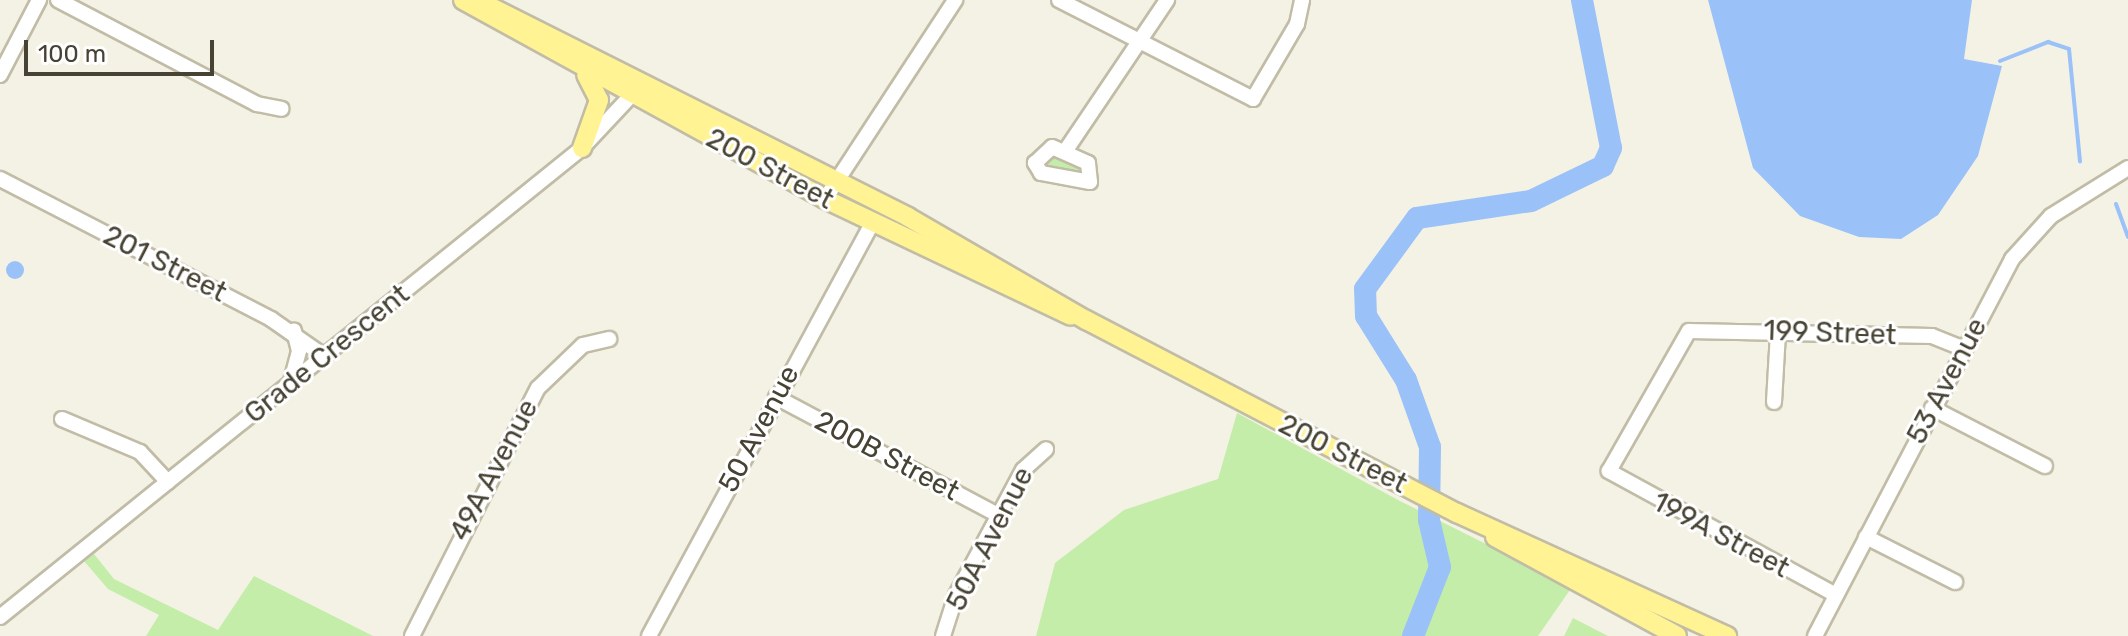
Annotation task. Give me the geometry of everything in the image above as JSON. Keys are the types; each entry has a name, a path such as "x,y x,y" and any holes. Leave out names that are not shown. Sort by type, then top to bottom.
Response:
{"main road":[{"name":"200 Street","path":"463,0 585,73 872,223 1086,320 1465,517 1727,636"},
{"name":"200 Street","path":"477,0 643,80 837,180 975,253 1086,320"},
{"path":"582,148 599,100 585,73"},
{"path":"872,223 884,219 975,253"},
{"name":"200 Street","path":"1465,517 1520,555 1677,636"}],"street":[{"path":"0,75 39,0"},
{"path":"58,0 257,104 282,109"},
{"path":"825,199 955,0"},
{"path":"1059,0 1253,99 1297,24 1302,0"},
{"path":"1066,150 1136,41 1167,0"},
{"name":"Grade Crescent","path":"0,617 582,148 633,98 643,80"},
{"name":"53 Avenue","path":"1815,636 1932,408 2029,236 2128,168"},
{"name":"201 Street","path":"0,179 294,331 324,356"},
{"name":"50 Avenue","path":"649,636 872,223"},
{"name":"199 Street","path":"1609,471 1676,344 1694,329 1932,336 1964,349"},
{"path":"288,385 299,351 294,331"},
{"path":"1774,402 1778,332"},
{"name":"49A Avenue","path":"411,634 538,388 583,345 609,339"},
{"name":"200B Street","path":"776,397 998,515"},
{"path":"1932,408 2045,466"},
{"path":"62,419 140,452 168,482"},
{"name":"50A Avenue","path":"943,636 956,595 998,515 1028,461 1046,449"},
{"name":"199A Street","path":"1609,471 1836,595"},
{"path":"1866,537 1955,582"}],"green space":[{"path":"1055,153 1083,168 1081,177 1047,170 1045,160"},
{"path":"1237,413 1400,501 1572,587 1538,636 1036,636 1055,563 1124,510 1218,479"},
{"path":"94,554 114,579 218,630 254,576 373,636 146,636 159,615 108,589 84,561"},
{"path":"1573,618 1608,636 1564,636"}],"water":[{"path":"1708,0 1972,0 1964,59 2002,66 1978,156 1938,215 1901,239 1859,237 1800,216 1753,168"},
{"path":"15,261 24,270 15,279 6,270"}],"waterway":[{"path":"1413,636 1440,567 1429,520 1430,447 1406,380 1366,316 1365,289 1417,218 1531,201 1603,166 1611,148 1582,0"},
{"path":"2000,61 2048,42 2069,49 2080,161"},
{"path":"2116,204 2128,237"}]}
